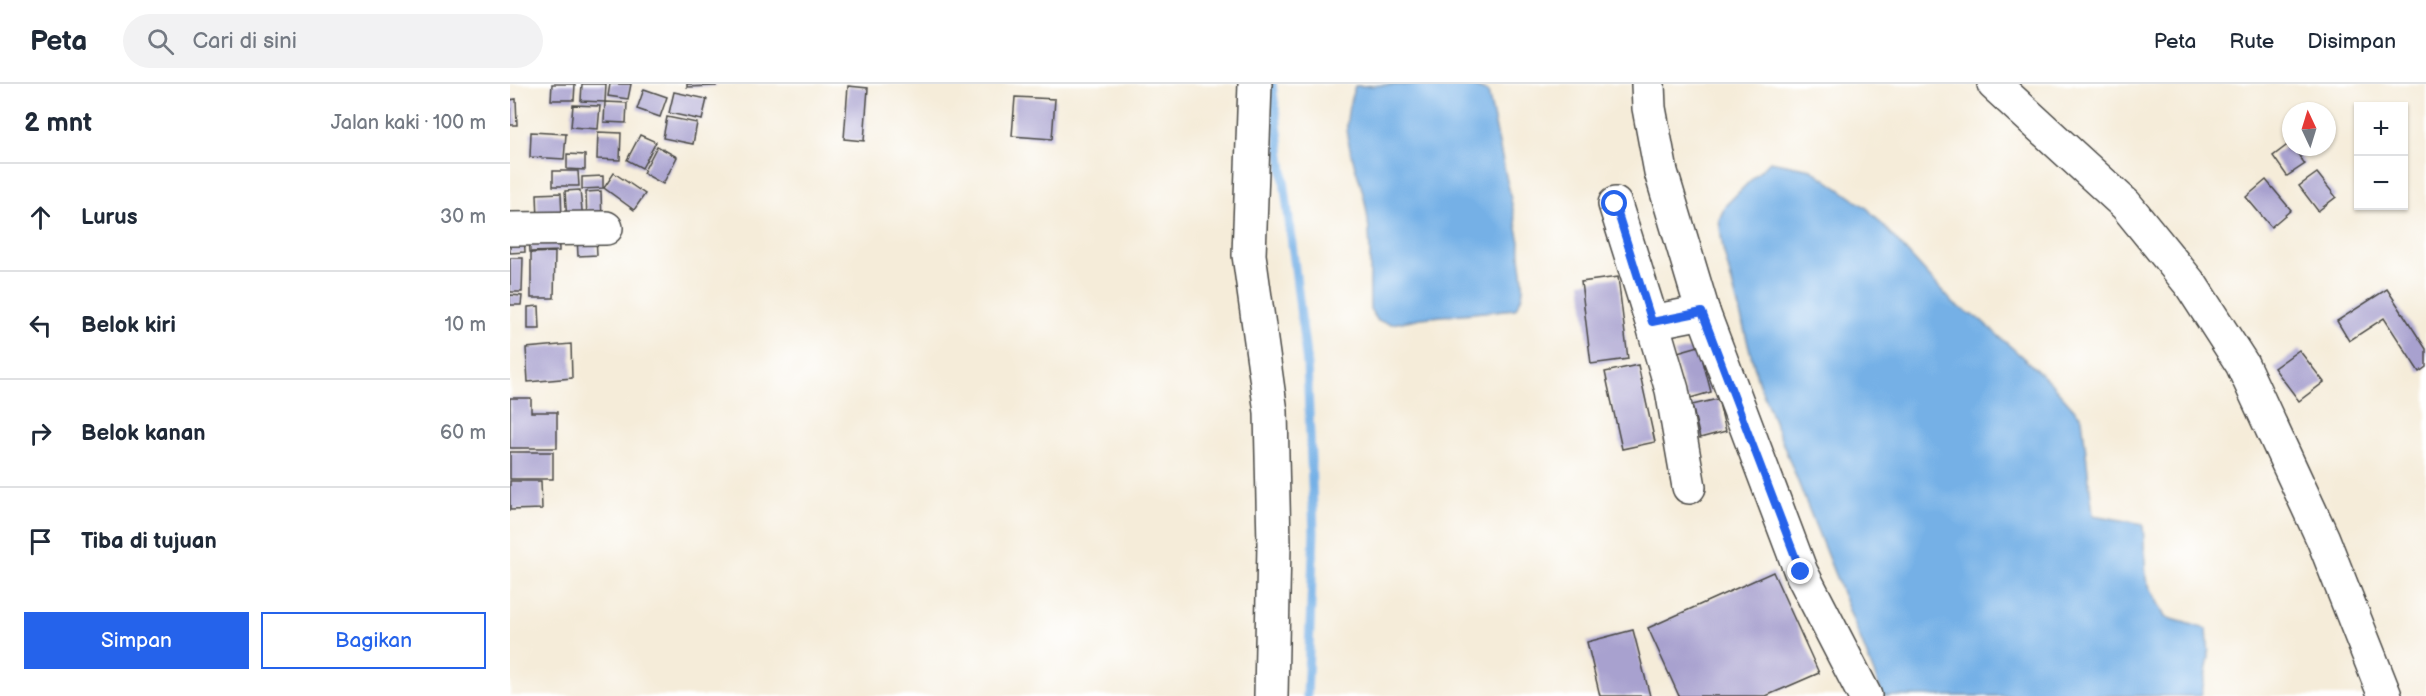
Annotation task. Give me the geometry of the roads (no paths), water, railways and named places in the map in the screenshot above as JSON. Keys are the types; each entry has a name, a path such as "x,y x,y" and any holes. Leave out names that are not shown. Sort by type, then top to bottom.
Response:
{"street":[{"path":"1255,84 1249,255 1271,412 1274,544 1271,696"},
{"path":"1648,84 1649,108 1661,172 1702,312 1801,572 1865,696"},
{"path":"1994,84 2126,205 2191,285 2242,364 2323,538 2385,696"},
{"path":"1615,204 1672,390 1689,487"},
{"path":"510,229 606,228"},
{"path":"1652,322 1702,312"}],"water":[{"path":"1469,84 1488,92 1520,242 1523,293 1515,309 1421,318 1392,324 1378,321 1370,309 1368,219 1347,135 1349,105 1355,86"},
{"path":"1770,161 1811,169 1868,209 1955,305 1981,320 2049,381 2082,418 2093,515 2143,524 2146,579 2165,617 2207,629 2209,658 2201,696 1883,696 1758,381 1723,249 1719,220 1725,206"}],"waterway":[{"path":"1272,84 1307,364 1314,532 1307,696"}]}
